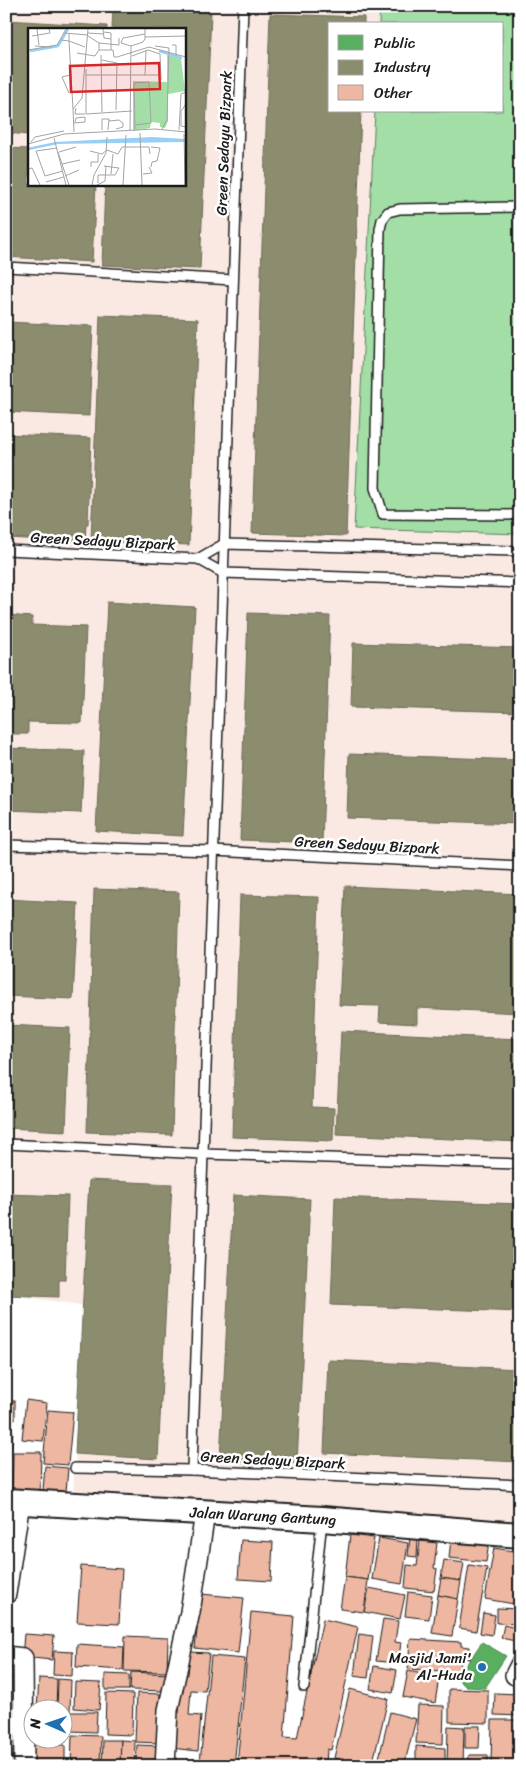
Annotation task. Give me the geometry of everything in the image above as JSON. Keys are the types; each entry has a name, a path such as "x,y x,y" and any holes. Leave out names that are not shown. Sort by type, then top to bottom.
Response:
{"street":[{"name":"Jalan Warung Gantung","path":"13,1502 322,1519 520,1536"},
{"path":"6,1594 13,1502"},
{"path":"165,1766 168,1710 190,1612 205,1512"},
{"path":"6,1656 23,1658 24,1766"}],"lane":[{"name":"Green Sedayu Bizpark","path":"243,6 192,1470 520,1485"},
{"path":"520,208 400,209 388,212 382,220 380,229 375,488 383,514 520,515"},
{"path":"6,267 233,280"},
{"path":"198,559 224,544 520,551"},
{"name":"Green Sedayu Bizpark","path":"6,550 198,559 223,573 520,583"},
{"name":"Green Sedayu Bizpark","path":"6,845 213,851 520,866"},
{"path":"6,1144 203,1154 520,1164"},
{"path":"75,1468 192,1470"},
{"path":"304,1687 322,1519"}],"shaded area":[{"path":"6,6 380,6 379,22 328,22 328,112 375,112 354,529 520,534 520,1536 72,1504 87,1306 6,1294"}],"green space":[{"path":"380,6 520,6 520,534 354,529 375,112 504,112 504,22 379,22"}],"building: Public":[{"name":"Masjid Jami' Al-Huda","path":"482,1642 506,1656 485,1688 466,1687 457,1678"}],"building: Industry":[{"path":"113,8 211,13 200,269 102,265 105,185 185,185 185,28 112,28"},
{"path":"270,14 364,17 364,22 328,22 328,112 361,112 346,536 252,533"},
{"path":"6,20 107,26 107,28 28,28 28,135 6,133"},
{"path":"6,148 28,149 28,185 96,185 92,262 6,257"},
{"path":"100,315 198,319 189,545 91,541"},
{"path":"6,322 93,326 89,416 6,412"},
{"path":"6,434 91,438 88,524 86,524 85,542 6,538"},
{"path":"107,602 195,607 183,836 96,831"},
{"path":"248,613 330,616 322,843 240,840"},
{"path":"6,615 32,617 32,625 86,627 82,723 28,722 28,734 6,734"},
{"path":"353,643 520,648 520,712 351,707"},
{"path":"6,748 84,751 81,813 6,810"},
{"path":"349,754 520,760 520,824 347,818"},
{"path":"345,886 520,894 520,1013 417,1008 417,1024 379,1022 380,1006 339,1005"},
{"path":"94,889 179,892 172,1135 87,1132"},
{"path":"240,895 319,897 312,1107 334,1108 333,1141 232,1137"},
{"path":"6,899 78,903 73,999 6,996"},
{"path":"6,1025 70,1028 66,1131 6,1128"},
{"path":"341,1031 520,1039 520,1142 336,1134"},
{"path":"89,1180 172,1184 158,1459 75,1454"},
{"path":"6,1194 68,1196 65,1280 59,1280 59,1297 6,1295"},
{"path":"233,1195 310,1199 297,1464 220,1460"},
{"path":"335,1197 520,1204 520,1312 331,1305"},
{"path":"328,1360 520,1369 520,1462 324,1453"}],"building: Other":[{"path":"26,1400 47,1403 43,1441 22,1439"},
{"path":"6,1401 15,1401 15,1419 6,1419"},
{"path":"48,1410 73,1412 68,1465 43,1463"},
{"path":"6,1431 13,1431 6,1494"},
{"path":"13,1452 41,1452 40,1496 12,1495"},
{"path":"45,1466 68,1468 65,1504 42,1502"},
{"path":"350,1535 374,1538 368,1580 345,1577"},
{"path":"410,1537 418,1537 417,1557 408,1556"},
{"path":"379,1538 408,1543 402,1584 372,1579"},
{"path":"451,1539 489,1543 486,1562 449,1558"},
{"path":"241,1540 273,1542 271,1581 238,1579"},
{"path":"420,1541 437,1543 434,1568 437,1569 434,1591 405,1588 407,1565 417,1566"},
{"path":"494,1548 520,1552 520,1605 485,1599"},
{"path":"444,1560 464,1563 461,1581 441,1578"},
{"path":"469,1565 487,1568 476,1631 459,1628"},
{"path":"81,1566 122,1569 119,1624 77,1622"},
{"path":"345,1577 368,1580 364,1612 340,1609"},
{"path":"441,1578 461,1581 458,1599 438,1595"},
{"path":"369,1588 405,1595 400,1619 364,1612"},
{"path":"408,1592 432,1595 429,1619 405,1616"},
{"path":"201,1594 244,1598 238,1653 195,1648"},
{"path":"438,1595 458,1599 452,1636 432,1633"},
{"path":"497,1608 520,1609 520,1624 497,1623"},
{"path":"251,1612 294,1616 284,1737 297,1738 323,1619 358,1627 331,1750 327,1749 326,1766 237,1766"},
{"path":"483,1613 495,1615 492,1635 480,1633"},
{"path":"383,1619 398,1621 395,1642 401,1643 398,1663 376,1661"},
{"path":"504,1625 520,1629 520,1642 501,1638"},
{"path":"24,1634 54,1636 52,1660 22,1657"},
{"path":"359,1634 373,1636 368,1678 354,1676"},
{"path":"125,1636 168,1638 167,1672 124,1671"},
{"path":"410,1639 461,1642 461,1646 470,1647 470,1659 461,1658 460,1672 408,1669"},
{"path":"77,1644 124,1647 123,1670 76,1667"},
{"path":"54,1651 73,1652 72,1676 53,1675"},
{"path":"190,1652 209,1653 205,1691 191,1690 189,1715 201,1716 198,1751 171,1748 175,1713 179,1713 182,1674 188,1675"},
{"path":"211,1656 245,1659 234,1766 200,1762"},
{"path":"6,1658 22,1658 21,1677 6,1677"},
{"path":"374,1666 397,1670 393,1693 370,1689"},
{"path":"408,1671 439,1677 435,1703 403,1697"},
{"path":"131,1672 168,1674 168,1691 130,1690"},
{"path":"105,1674 129,1675 129,1690 105,1690"},
{"path":"6,1678 22,1678 22,1696 6,1696"},
{"path":"39,1678 57,1679 56,1700 38,1700"},
{"path":"58,1679 71,1680 70,1700 57,1700"},
{"path":"75,1682 101,1683 99,1710 74,1708"},
{"path":"350,1689 388,1699 372,1766 364,1766 334,1758"},
{"path":"449,1689 488,1690 488,1723 449,1722"},
{"path":"106,1693 133,1694 132,1735 105,1734"},
{"path":"137,1693 160,1694 159,1743 135,1742"},
{"path":"495,1693 520,1694 520,1716 494,1715"},
{"path":"418,1705 444,1706 443,1744 416,1743"},
{"path":"72,1712 97,1712 96,1732 72,1731"},
{"path":"390,1712 416,1719 404,1766 393,1766 378,1762"},
{"path":"492,1720 520,1720 520,1766 491,1766"},
{"path":"448,1726 464,1727 463,1766 447,1766"},
{"path":"465,1726 480,1726 479,1748 465,1748"},
{"path":"6,1733 22,1733 22,1753 6,1753"},
{"path":"72,1735 101,1736 100,1766 71,1766"},
{"path":"103,1740 121,1740 120,1766 102,1766"},
{"path":"121,1740 135,1741 134,1766 120,1766"},
{"path":"137,1745 159,1746 158,1766 136,1766"},
{"path":"416,1746 445,1748 445,1762 416,1760"},
{"path":"26,1750 65,1750 65,1766 26,1766"},
{"path":"469,1755 488,1755 488,1766 468,1766"},
{"path":"6,1756 24,1757 24,1766 6,1766"}],"place":[{"name":"Masjid Jami' Al-Huda","path":"482,1667"}]}
